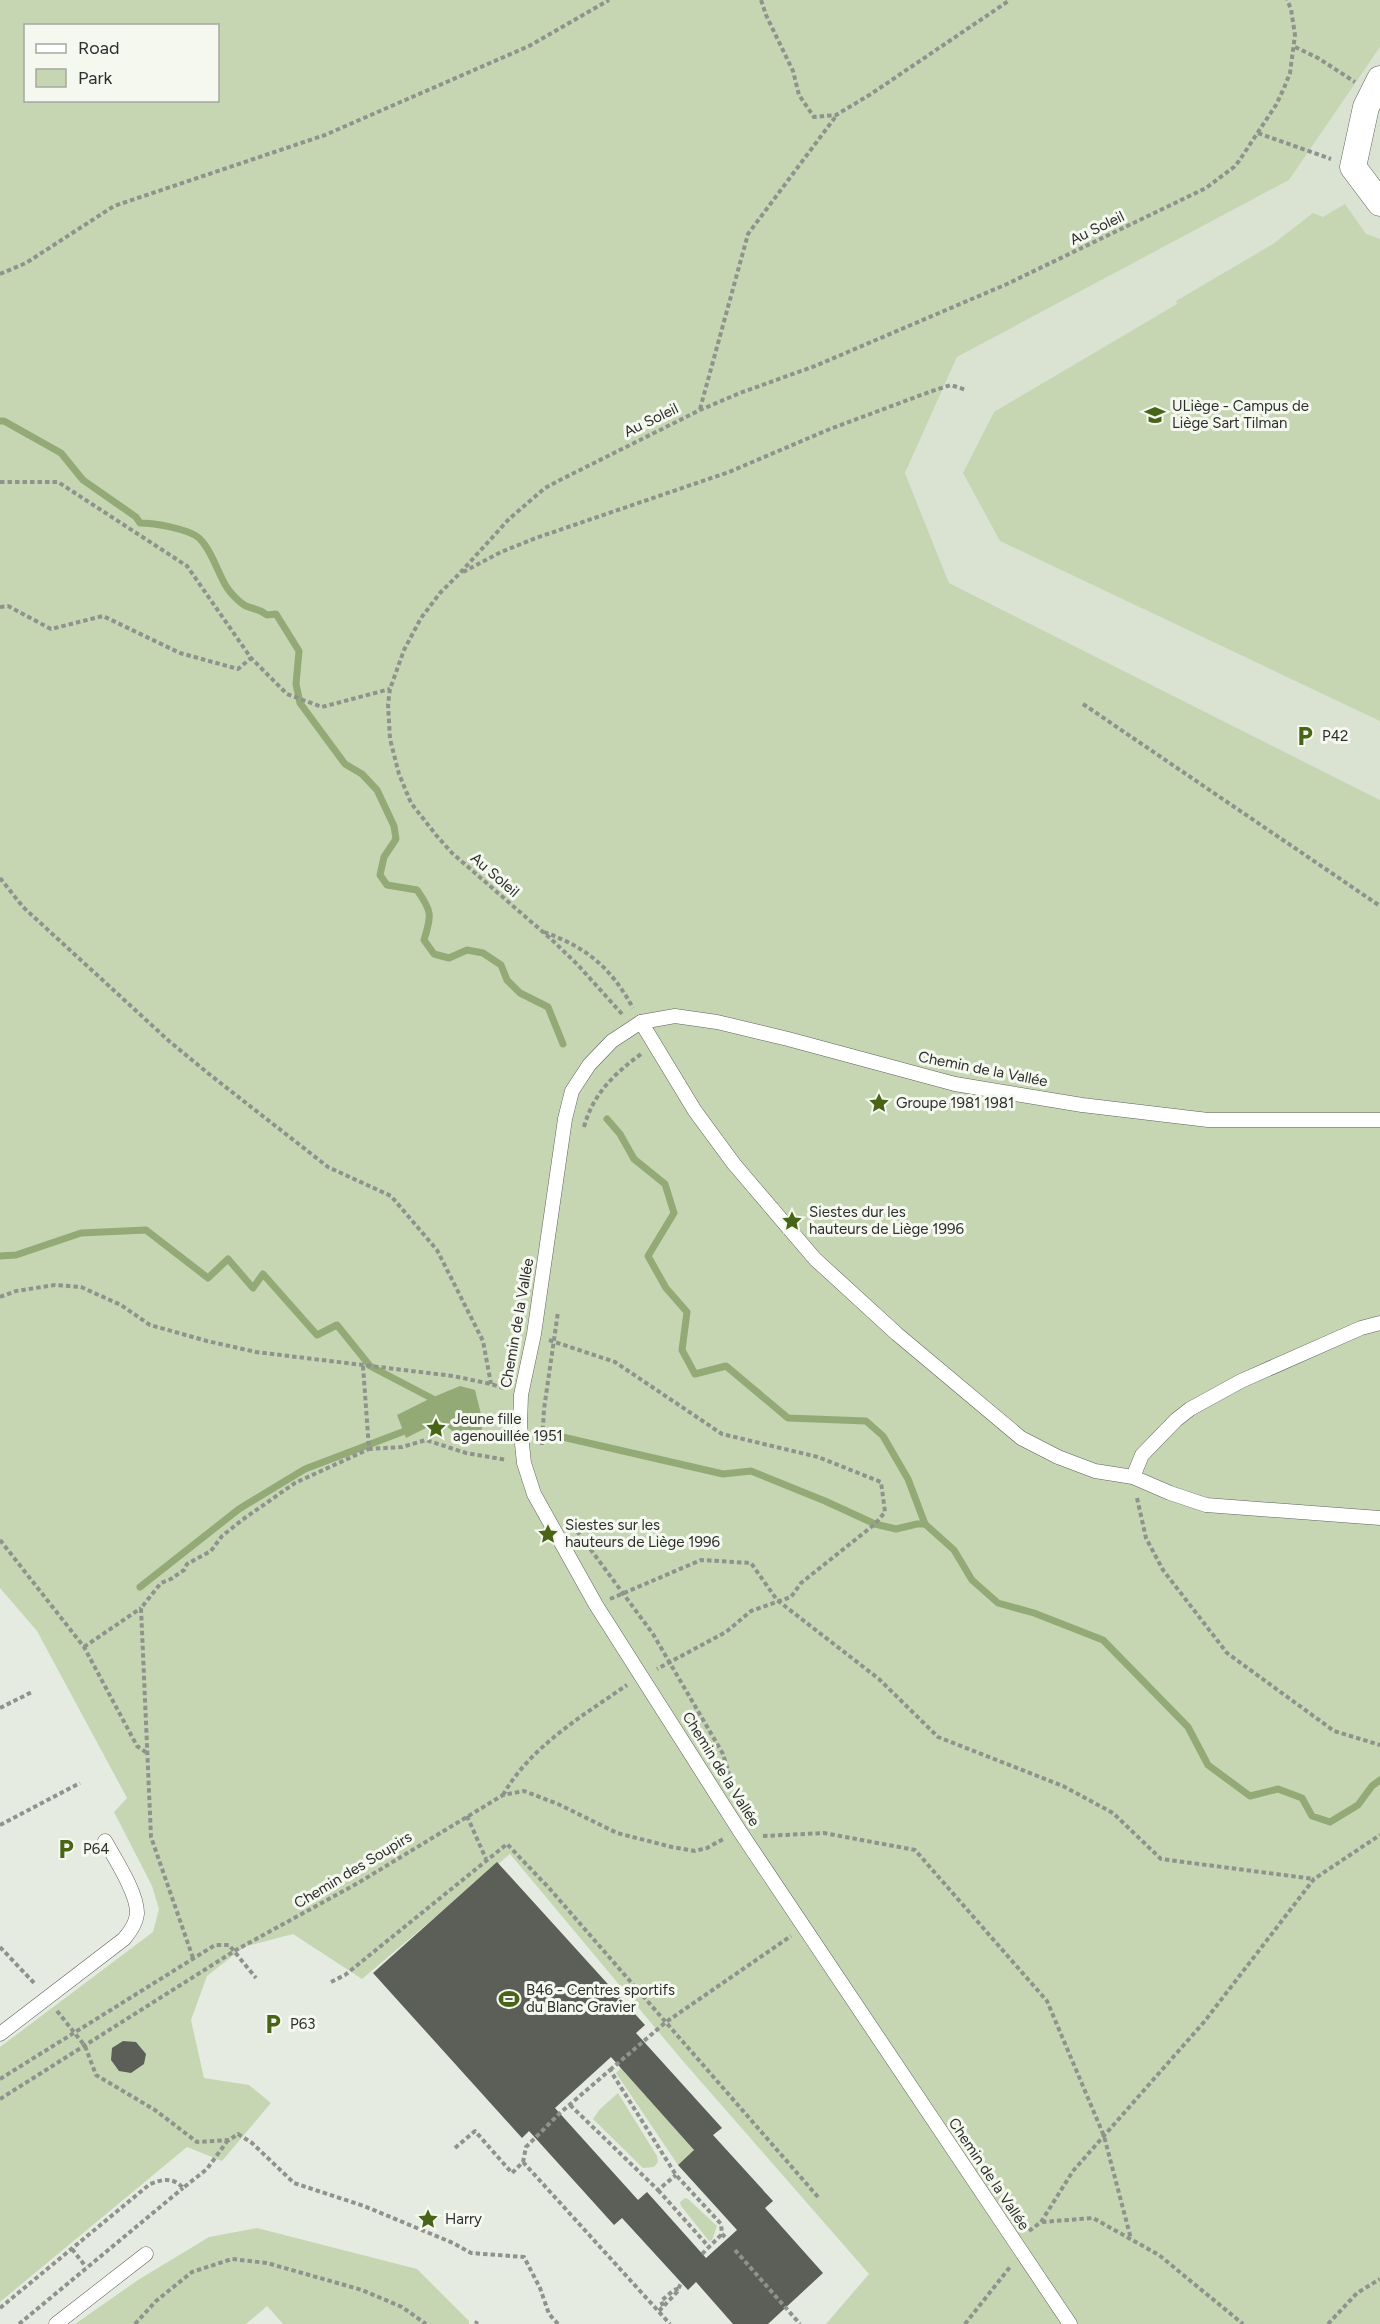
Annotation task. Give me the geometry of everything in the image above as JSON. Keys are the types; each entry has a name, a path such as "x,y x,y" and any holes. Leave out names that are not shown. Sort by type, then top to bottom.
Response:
{"street":[{"path":"1377,86 1366,107 1353,167 1380,203"}],"lane":[{"name":"Chemin de la Vallée","path":"1070,2324 739,1829 596,1605 534,1494 524,1463 520,1425 521,1395 534,1334 565,1119 572,1091 589,1065 612,1041 641,1022 675,1016 717,1022 956,1084 1082,1105 1208,1120 1380,1120"},
{"path":"641,1022 695,1112 772,1210 815,1260 897,1334 1021,1438 1058,1457 1095,1471 1133,1477 1206,1505 1380,1518"},
{"path":"1133,1477 1142,1455 1190,1409 1241,1381 1361,1328 1380,1323"},
{"path":"0,2034 124,1940 132,1928 137,1914 135,1899 105,1841"},
{"path":"56,2324 146,2254"}],"path":[{"path":"0,274 26,263 114,206 326,135 529,46 609,0"},
{"path":"761,0 793,71 799,95 814,117 836,115"},
{"path":"700,410 748,234 836,115 957,38 1010,0"},
{"name":"Au Soleil","path":"641,1022 620,1013 577,963 452,853 411,803 399,774 390,739 388,704 390,689 404,650 421,618 440,592 509,519 545,488 700,410 815,366 1007,284 1206,188 1234,167 1276,105 1284,88 1290,74 1295,47 1293,19 1287,0"},
{"path":"1295,47 1377,86"},
{"path":"1258,133 1353,167"},
{"path":"460,573 527,542 729,472 830,429 932,391 951,385 966,390"},
{"path":"0,482 58,482 187,566 251,658 286,694 322,708 390,689"},
{"path":"0,607 8,606 51,629 103,616 180,653 238,669 251,658"},
{"path":"1083,705 1380,906"},
{"path":"0,878 23,907 169,1041 209,1074 328,1167 392,1196 437,1250 483,1341 492,1383"},
{"path":"541,931 575,945 600,961 624,992 641,1022"},
{"path":"582,1136 586,1119 600,1090 654,1043"},
{"path":"0,1297 16,1291 55,1285 81,1287 121,1305 150,1324 207,1341 256,1352 453,1376 492,1383 521,1395"},
{"path":"543,1452 544,1409 558,1307"},
{"path":"502,1795 513,1777 534,1754 641,1675 671,1663 726,1632 751,1611 791,1597 801,1583 875,1524 885,1512 881,1482 818,1457 722,1434 615,1362 534,1334"},
{"path":"363,1366 369,1449"},
{"path":"84,1647 141,1608 161,1583 171,1579 184,1570 187,1564 211,1551 222,1536 295,1483 369,1449 402,1447 426,1440 466,1452 524,1463"},
{"path":"1133,1477 1146,1538 1163,1570 1227,1653 1334,1731 1380,1745"},
{"path":"571,1523 624,1593 671,1663 728,1767 739,1829 824,1833 915,1851 1047,2001 1104,2136 1131,2240"},
{"path":"0,1540 84,1647 137,1746 147,1754"},
{"path":"596,1605 701,1560 751,1563 777,1600 879,1679 938,1737 1063,1786 1113,1813 1161,1859 1314,1879"},
{"path":"141,1608 151,1837 194,1959"},
{"path":"0,1708 32,1692"},
{"path":"0,1825 80,1784"},
{"name":"Chemin des Soupirs","path":"0,2099 236,1950 357,1883 502,1795 524,1791 558,1804 616,1833 647,1842 695,1851 706,1848 739,1829"},
{"path":"467,1815 486,1859"},
{"path":"965,2324 1009,2269 1016,2242 1041,2222 1073,2171 1204,2022 1314,1879 1380,1835"},
{"path":"331,1982 345,1975 507,1844 549,1888 818,2198"},
{"path":"455,2148 475,2131 512,2173 523,2162 526,2147 570,2105 666,2022 804,1927"},
{"path":"0,2079 215,1945 229,1945 236,1950 256,1978"},
{"path":"74,2033 85,2046 96,2075 155,2110 197,2142 229,2140"},
{"path":"610,2070 676,2175 721,2224 722,2234 727,2239"},
{"path":"570,2105 658,2190 709,2247"},
{"path":"19,2324 207,2169 229,2140 238,2134 252,2143 294,2183 364,2206 453,2243 471,2253 524,2257 540,2288 549,2314 558,2324"},
{"path":"523,2162 670,2324"},
{"path":"658,2190 676,2175"},
{"path":"0,2308 150,2184 163,2179 177,2182 183,2188"},
{"path":"1041,2222 1093,2218 1158,2255 1243,2324"},
{"path":"702,2254 722,2234"},
{"path":"72,2249 86,2267"},
{"path":"735,2250 800,2324"},
{"path":"135,2324 156,2301 192,2272 232,2259 267,2263 362,2290 402,2307 426,2324"},
{"path":"1328,2324 1357,2293 1380,2279"},
{"path":"659,2311 680,2285"}],"shaded area":[{"name":"ULiège - Campus de Liège Sart Tilman","path":"1380,47 1380,800 949,583 905,473 957,357 1289,180"},
{"path":"460,1386 475,1390 483,1422 480,1439 467,1443 440,1421 406,1438 397,1415"}],"green space":[{"path":"0,0 1380,0 1380,47 1289,180 957,357 905,473 949,583 1380,800 1380,2324 826,2324 869,2274 682,2060 510,1854 362,1979 293,1934 244,1947 207,1976 191,2020 204,2078 249,2085 271,2103 222,2161 187,2147 0,2302 0,2047 153,1932 159,1909 152,1886 114,1812 127,1798 37,1631 0,1588"},
{"name":"ULiège - Campus de Liège Sart Tilman","path":"1345,204 1366,234 1380,239 1380,721 1000,541 963,473 994,412 1177,304 1176,301 1273,244 1313,213 1323,217"},
{"path":"621,2068 694,2150 678,2165 616,2073"},
{"path":"618,2093 657,2156 658,2162 654,2167 643,2168 593,2119 600,2109"},
{"path":"685,2198 717,2226 712,2240 709,2241 681,2206 680,2202"},
{"path":"257,2228 417,2269 469,2321 469,2324 283,2324 267,2306 246,2324 75,2324 138,2280 209,2237"}],"building":[{"path":"497,1862 645,2025 636,2033 722,2128 713,2135 773,2201 765,2208 823,2273 768,2324 733,2324 696,2282 688,2290 622,2218 614,2225 529,2131 522,2138 373,1973","holes":["611,2057 694,2150 678,2165 737,2230 706,2258 647,2192 638,2200 555,2108"]},
{"path":"123,2041 136,2042 146,2054 144,2064 131,2073 119,2071 111,2060 112,2048"}],"waterway":[{"path":"0,421 4,421 61,453 83,480 136,517 140,523 180,529 199,538 235,598 246,606 267,615 276,614 299,651 296,684 300,703 345,764 362,774 377,790 394,826 396,839 384,857 380,875 387,885 417,890 422,897 429,914 424,940 434,954 449,958 467,950 483,953 501,965 507,980 520,993 548,1007 563,1044"},
{"path":"607,1119 620,1134 634,1159 665,1184 674,1213 648,1256 666,1288 687,1312 682,1350 695,1374 726,1366 788,1418 866,1421 883,1436 908,1479 925,1524 954,1550 972,1580 998,1603 1034,1613 1103,1640 1188,1727 1208,1765 1250,1796 1278,1789 1302,1798 1312,1816 1330,1822 1358,1805 1372,1786 1380,1780"},
{"path":"0,1256 16,1255 81,1233 146,1230 208,1278 228,1259 253,1288 263,1274 317,1335 337,1325 370,1366 437,1401"},
{"path":"140,1587 239,1509 305,1469 410,1429"},
{"path":"558,1436 723,1474 751,1471 875,1524 896,1529 925,1524"}],"place":[{"name":"ULiège - Campus de Liège Sart Tilman","path":"1155,415"},
{"name":"P42","path":"1305,736"},
{"name":"Groupe 1981 1981","path":"879,1103"},
{"name":"Siestes dur les hauteurs de Liège 1996","path":"792,1221"},
{"name":"Jeune fille agenouillée 1951","path":"436,1428"},
{"name":"Siestes sur les hauteurs de Liège 1996","path":"548,1534"},
{"name":"P64","path":"66,1849"},
{"name":"B46 - Centres sportifs du Blanc Gravier","path":"509,1999"},
{"name":"P63","path":"273,2024"},
{"name":"Harry","path":"428,2219"}]}
